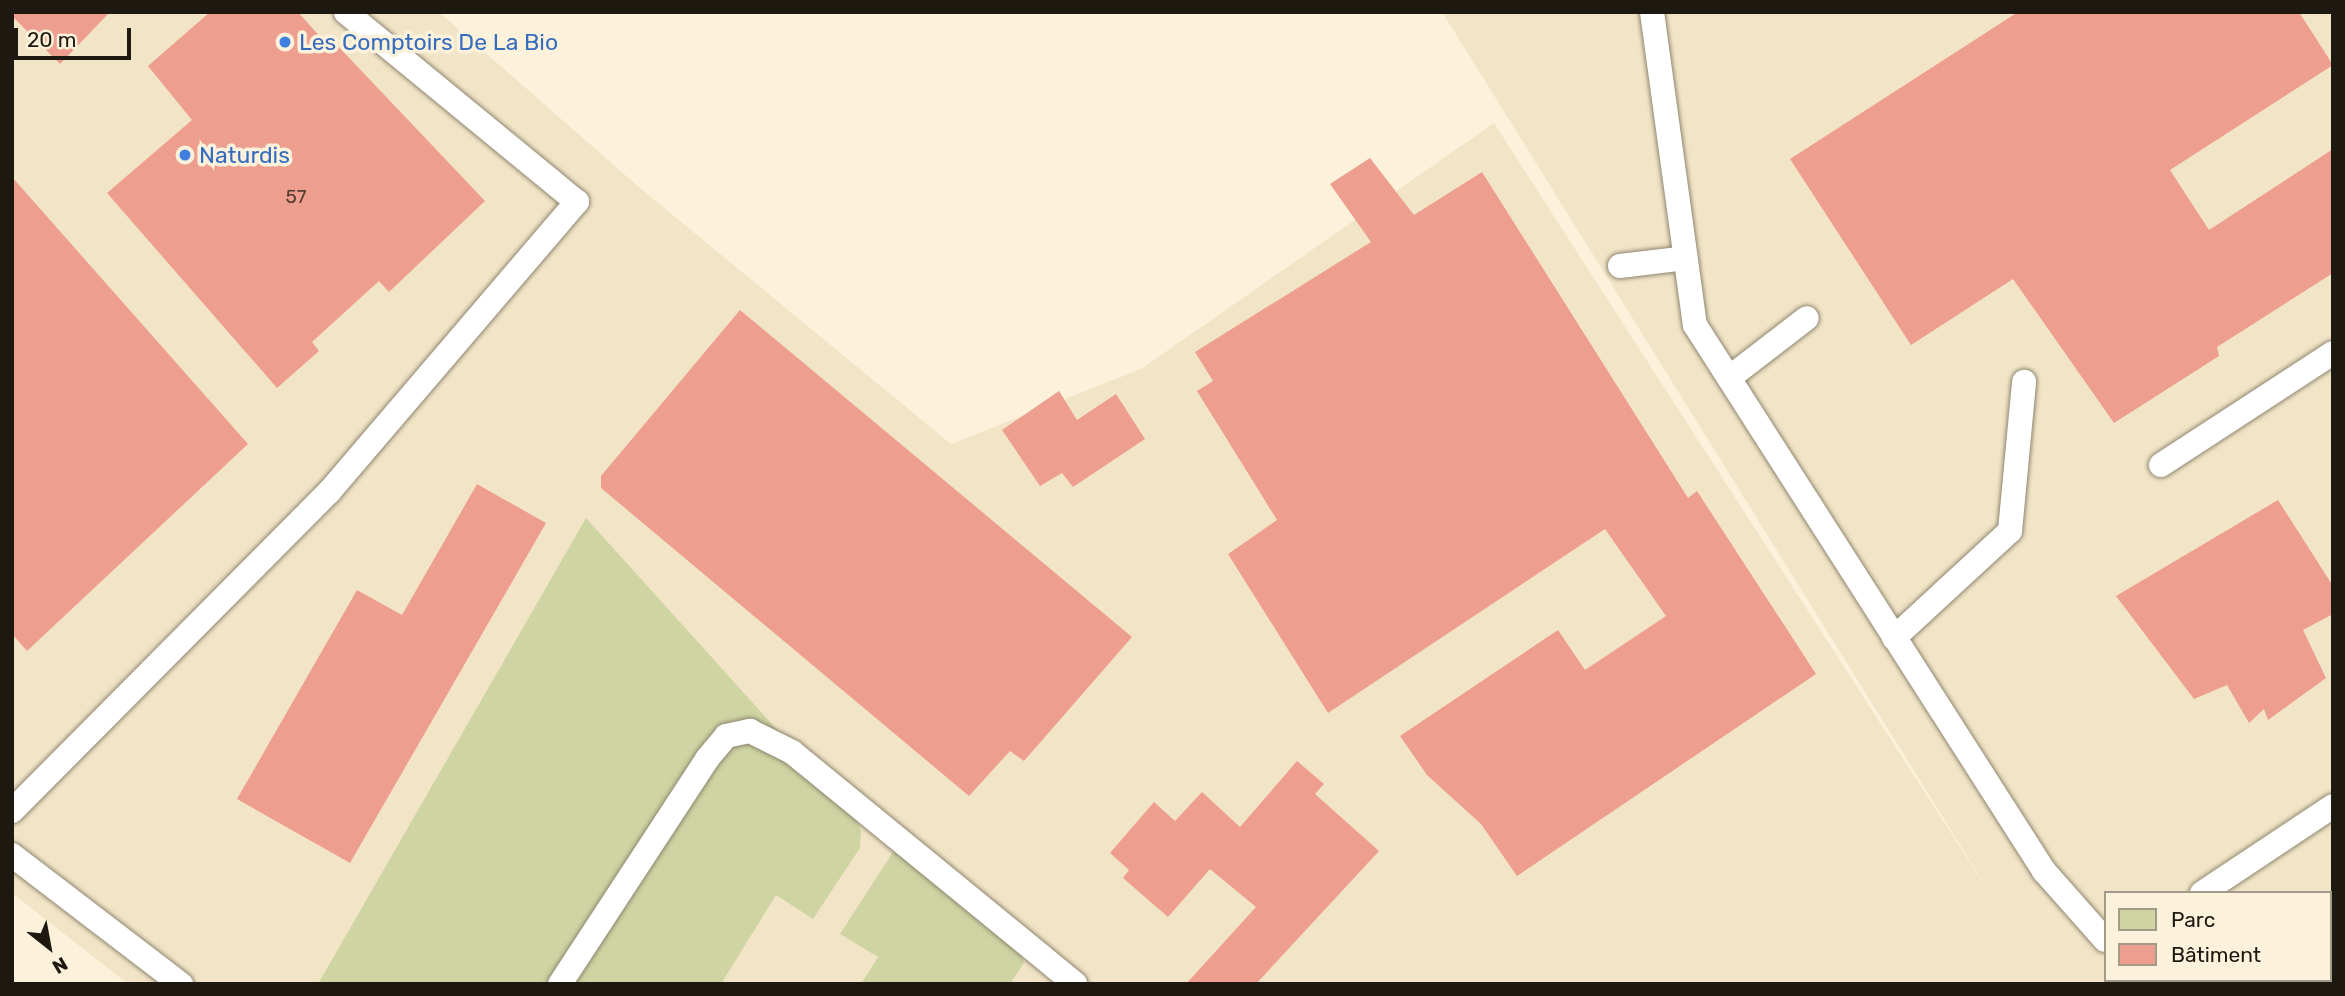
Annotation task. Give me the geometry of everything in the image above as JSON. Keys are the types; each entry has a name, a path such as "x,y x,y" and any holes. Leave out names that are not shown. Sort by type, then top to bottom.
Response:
{"lane":[{"path":"12,811 329,492 577,202 346,12"},
{"path":"1652,12 1695,325 2044,871 2104,939"},
{"path":"1620,266 1686,258"},
{"path":"1728,378 1807,318"},
{"path":"2161,465 2333,354"},
{"path":"1894,638 2010,531 2025,382"},
{"path":"560,984 707,759 726,736 750,731 792,752 1074,984"},
{"path":"2205,891 2333,806"},
{"path":"12,855 181,984"}],"shaded area":[{"path":"12,12 439,12 640,188 951,444 1141,369 1494,123 1998,906 1442,12 2333,12 2333,984 128,984 12,893"}],"green space":[{"path":"586,518 854,815 861,831 860,848 813,919 776,895 721,984 318,984"},
{"path":"893,852 905,854 1020,949 1024,963 1010,984 861,984 878,957 840,934"}],"building":[{"path":"12,12 110,12 60,64 12,16"},
{"path":"210,12 298,12 330,48 336,44 485,201 389,292 379,281 312,342 319,351 277,388 107,193 192,120 148,66"},
{"path":"2018,12 2299,12 2333,65 2170,170 2209,230 2333,149 2333,273 2217,347 2219,356 2114,423 2013,279 1911,345 1790,159"},
{"path":"1370,158 1414,215 1482,172 1688,498 1697,491 1816,674 1517,876 1481,824 1427,775 1400,736 1558,630 1585,670 1666,616 1605,529 1328,713 1228,554 1277,520 1197,391 1213,381 1195,352 1371,242 1330,184"},
{"path":"12,177 248,444 27,651 12,634"},
{"path":"740,310 1132,637 1024,761 1010,751 969,796 601,488 601,476"},
{"path":"1059,391 1077,420 1116,394 1145,439 1073,487 1062,473 1040,486 1002,430"},
{"path":"477,484 546,523 350,863 237,799 357,590 402,615"},
{"path":"2278,500 2333,586 2333,614 2303,630 2326,678 2268,720 2264,709 2249,723 2227,685 2194,699 2116,596"},
{"path":"1297,761 1324,784 1315,794 1379,851 1256,984 1186,984 1256,907 1210,869 1168,917 1123,878 1129,870 1110,853 1154,802 1175,821 1202,792 1240,827"}],"place":[{"name":"Les Comptoirs De La Bio","path":"285,42"},
{"name":"Naturdis","path":"185,155"}]}
